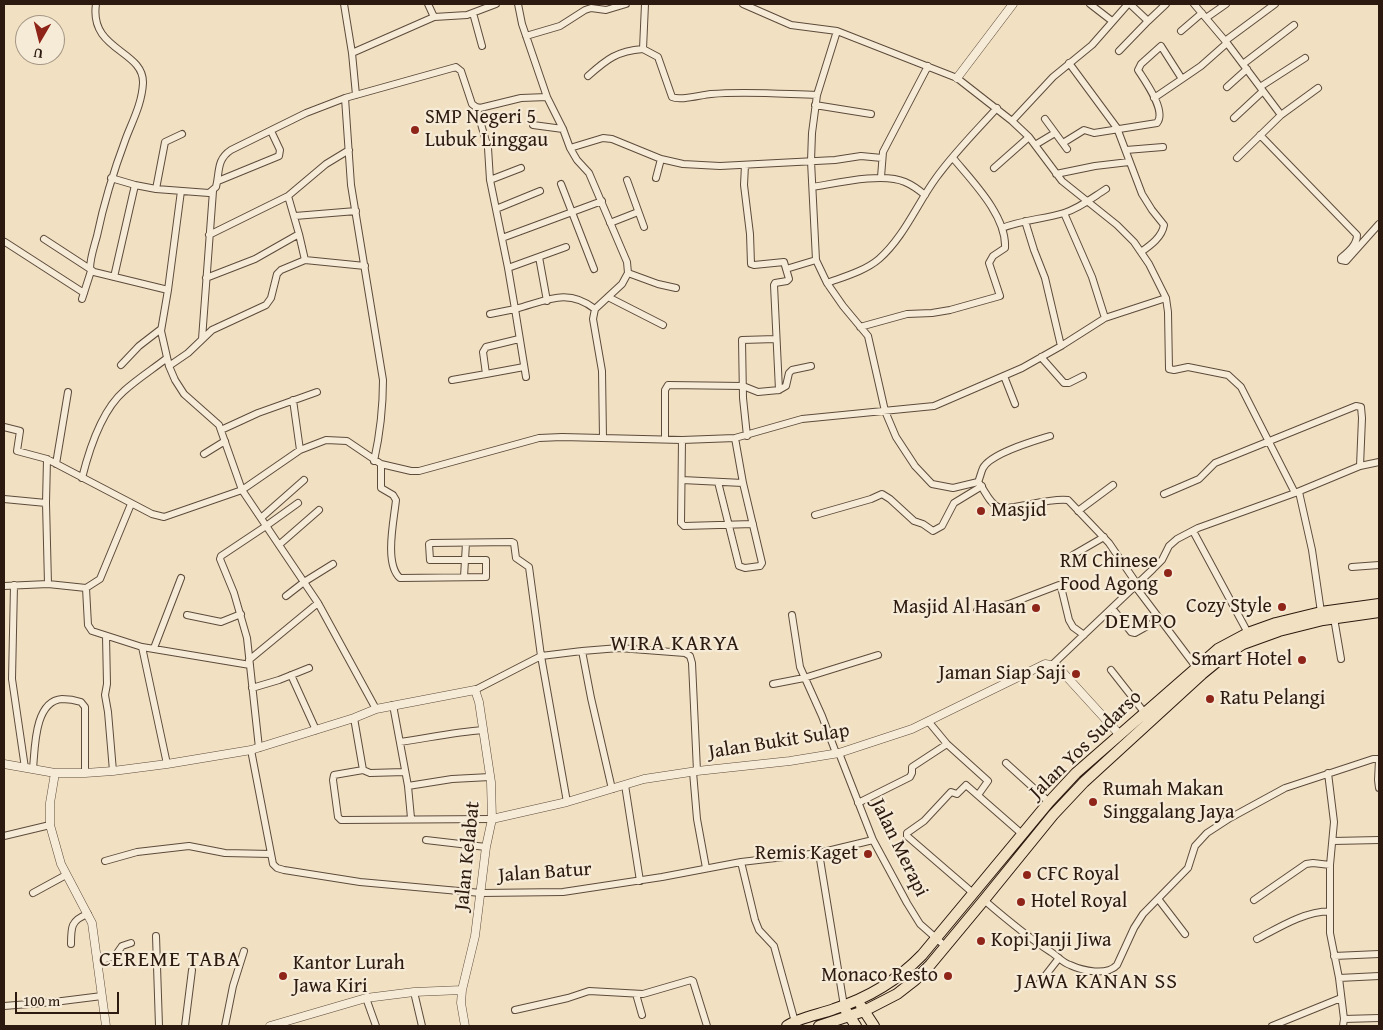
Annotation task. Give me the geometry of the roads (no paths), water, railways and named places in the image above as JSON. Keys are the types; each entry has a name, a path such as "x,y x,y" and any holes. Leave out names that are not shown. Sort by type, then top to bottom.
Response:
{"highway":[{"name":"Jalan Yos Sudarso","path":"819,1026 844,1021 897,994 915,980 984,900 1053,815 1084,782 1224,656 1243,644 1278,627 1322,612 1379,604"},
{"name":"Jalan Yos Sudarso","path":"791,1024 858,1001 889,984 908,970 1048,802 1076,773 1218,649 1248,632 1379,612"},
{"path":"1119,734 1126,743"},
{"path":"858,1001 874,1026"},
{"path":"844,1006 844,1021 856,1026"}],"street":[{"path":"5,242 82,296 91,270 111,178 139,104 143,81 141,72 136,64 107,42 101,34 94,12 96,4"},
{"path":"344,4 352,53 356,95"},
{"path":"428,4 434,17"},
{"path":"352,53 434,17 461,16 496,4"},
{"path":"518,4 522,24 547,97 570,148 577,160 589,173 627,262 628,273 622,284 595,309 593,319 602,371 603,438"},
{"path":"526,36 560,26 591,8 606,10 626,4"},
{"path":"643,49 645,4"},
{"path":"743,4 791,25 837,31 957,78 1012,121 1035,145 1068,187 1117,225 1134,242 1150,264 1166,298 1169,369 1174,370 1188,367 1228,375 1233,378 1241,387 1297,492 1312,550 1322,612"},
{"path":"957,78 1013,4"},
{"path":"1090,4 1112,21"},
{"path":"1012,121 1053,77 1092,46 1112,21 1129,4 1148,21"},
{"path":"1119,50 1166,4"},
{"path":"1194,4 1226,42 1281,115"},
{"path":"1181,31 1226,4"},
{"path":"1154,98 1201,66 1226,42 1275,4"},
{"path":"472,13 482,46"},
{"path":"1227,87 1245,67 1294,25"},
{"path":"837,31 815,105 811,161 816,260 827,283 868,336 885,411 896,437 915,466 932,484 953,488 981,486"},
{"path":"1063,143 1084,130 1094,133 1157,123 1160,117 1154,98 1138,70 1141,64 1159,46 1163,48 1182,79"},
{"path":"588,76 612,56 627,50 643,49 658,56 672,97 678,100 694,96 732,92 817,95"},
{"path":"1234,118 1262,89 1305,58"},
{"path":"1069,63 1117,128 1142,194 1164,225 1161,234 1141,252"},
{"path":"881,178 883,152 928,66"},
{"path":"202,339 213,191 218,181 218,164 224,154 306,113 345,98 456,67 462,70 472,104 476,107 488,148 490,180 508,268 526,377"},
{"path":"1237,158 1281,115 1318,88"},
{"path":"476,107 480,108 521,98 547,97"},
{"path":"345,98 351,184 383,380 377,463 381,488 393,495 396,500 392,552 394,570 400,578 411,579 423,577 486,577 487,561 430,560 429,544 514,542 516,558 525,563 531,571 541,656 567,802"},
{"path":"815,105 872,114"},
{"path":"827,283 871,265 878,260 913,217 925,195 953,158 996,108"},
{"path":"1045,119 1067,149"},
{"path":"533,125 563,129"},
{"path":"218,181 279,156 280,150 270,130"},
{"path":"1035,145 1055,133"},
{"path":"156,189 165,142 182,134"},
{"path":"1260,135 1357,235 1358,239 1353,247 1341,258 1343,261 1346,261 1379,224"},
{"path":"994,168 1028,137"},
{"path":"570,148 603,138 661,160 683,164 720,166 861,156 882,158"},
{"path":"1126,150 1163,147"},
{"path":"209,234 288,196 326,164 349,150"},
{"path":"860,327 907,314 950,310 1000,296 989,263 993,256 1005,248 1002,228 991,207 953,158"},
{"path":"656,178 661,160"},
{"path":"1056,174 1095,166 1129,162"},
{"path":"745,165 744,185 750,234 751,264 784,262 788,281 775,283 774,285 779,390"},
{"path":"490,180 522,168"},
{"path":"111,178 156,189 205,194 213,191"},
{"path":"813,187 881,178 895,178 906,182 925,195"},
{"path":"627,180 644,227"},
{"path":"561,184 594,269"},
{"path":"114,277 135,185"},
{"path":"1002,228 1064,213 1089,202 1106,189"},
{"path":"181,191 161,329 169,366 184,394 213,419 221,430 242,490 318,603 376,709"},
{"path":"496,209 540,191"},
{"path":"288,196 300,234 305,260"},
{"path":"502,238 602,201"},
{"path":"295,216 356,211"},
{"path":"610,223 638,212"},
{"path":"1064,213 1092,277 1105,318"},
{"path":"1025,221 1045,278 1061,346"},
{"path":"206,278 255,259 300,234"},
{"path":"44,239 91,270 168,290"},
{"path":"508,268 566,247"},
{"path":"539,257 547,300"},
{"path":"169,366 188,353 215,328 266,305 271,298 277,274 282,270 305,260 364,266"},
{"path":"786,269 816,260"},
{"path":"628,273 658,284 676,288"},
{"path":"490,314 563,296 585,301 595,309"},
{"path":"608,296 663,325"},
{"path":"4,427 20,431 17,451 47,459 131,504 152,514 164,517 242,490 300,450 326,440 347,441 377,463 419,471 528,440 562,437 682,440 735,438 802,419 939,405 1041,358 1105,318 1166,298"},
{"path":"121,365 139,346 161,329"},
{"path":"486,374 483,352 486,347 519,338"},
{"path":"747,436 742,339 776,338"},
{"path":"82,478 90,453 111,405 124,391 167,358"},
{"path":"1041,358 1064,383 1069,383 1083,376"},
{"path":"665,439 665,390 668,385 743,386 758,392 779,390 786,386 789,373 792,370 811,366"},
{"path":"452,380 524,367"},
{"path":"1004,376 1015,404"},
{"path":"56,464 68,392"},
{"path":"221,430 317,392"},
{"path":"293,400 300,450"},
{"path":"1164,494 1199,479 1215,463 1356,406 1359,406 1362,410 1360,466"},
{"path":"1050,436 994,458 983,468 981,486 998,508 1007,508 1050,499 1068,500 1104,537 1160,619 1196,667"},
{"path":"718,482 738,563 742,568 760,566 762,562 743,483 735,438"},
{"path":"682,440 681,524 684,526 752,524"},
{"path":"204,454 225,441"},
{"path":"47,459 48,584"},
{"path":"1052,665 1162,560 1169,546 1176,539 1360,466 1379,462"},
{"path":"261,518 304,480"},
{"path":"682,480 743,483"},
{"path":"1078,511 1114,485"},
{"path":"815,515 882,494 914,521 934,531 942,526 954,503 981,486"},
{"path":"4,499 46,503"},
{"path":"105,861 133,853 189,846 225,853 271,854 255,749 248,640 234,593 220,563 221,556 298,503"},
{"path":"4,586 48,584 86,588 100,579 131,504"},
{"path":"280,544 319,510"},
{"path":"1193,531 1248,632"},
{"path":"1073,555 1104,537"},
{"path":"464,577 466,543"},
{"path":"286,596 333,564"},
{"path":"1352,567 1379,565"},
{"path":"154,648 181,578"},
{"path":"14,585 12,679 29,768"},
{"path":"977,611 1014,602 1059,586 1069,620 1073,627 1084,635"},
{"path":"86,588 88,625 92,631 142,647 250,662 318,603"},
{"path":"1112,608 1131,632 1135,634 1160,619"},
{"path":"187,615 221,622 241,614"},
{"name":"Jalan Merapi","path":"792,615 800,667 838,753 873,840 920,924 945,946"},
{"path":"1334,618 1341,659"},
{"path":"106,636 107,684 105,695 113,772"},
{"path":"142,647 167,764"},
{"path":"4,764 55,773 113,772 167,764 255,749 354,718 376,709 475,690 541,656 582,650 619,648 685,653 690,656 692,663 696,819 706,868"},
{"path":"582,650 590,698 612,789"},
{"path":"773,684 804,678 878,654"},
{"name":"Jalan Bukit Sulap","path":"492,819 567,802 644,779 695,771 790,761 838,753 912,729 1045,664 1052,665"},
{"path":"1052,665 1057,666 1119,734"},
{"path":"252,688 309,668"},
{"path":"1111,670 1144,712"},
{"path":"291,675 316,730"},
{"name":"Jalan Kelabat","path":"465,1026 462,990 475,936 486,847 492,819 490,777 479,702 475,690"},
{"path":"29,768 41,715 49,704 62,699 81,702 85,707 85,773"},
{"path":"393,705 412,818"},
{"path":"354,718 363,770"},
{"path":"928,721 947,744 988,781 978,795"},
{"path":"400,742 449,733 483,730"},
{"path":"858,803 910,776 912,767 947,744"},
{"path":"984,900 1028,937 1070,965 1107,972 1113,970 1117,965 1134,928 1144,914 1188,868 1195,846 1207,833 1285,788 1373,758 1379,759 1379,788"},
{"path":"1006,763 1048,802"},
{"path":"405,772 370,773 363,770 334,775 333,780 339,818 344,820 412,818 492,819"},
{"path":"55,773 50,803 50,825 55,848 66,875 88,914 93,928 106,1026"},
{"path":"1328,773 1334,822 1330,865 1330,933 1341,998 1343,1023 1379,1018"},
{"path":"408,786 452,778 490,777"},
{"path":"973,893 906,834 924,821 951,792 956,794 966,784 1022,834"},
{"path":"625,785 640,881"},
{"path":"4,836 50,825"},
{"path":"426,840 486,847"},
{"name":"Jalan Batur","path":"271,854 273,864 277,868 360,882 481,893 562,892 640,881 741,862 819,853 873,840"},
{"path":"1333,841 1379,840"},
{"path":"819,853 844,1006"},
{"path":"741,862 755,920 759,930 774,946 791,1024"},
{"path":"1254,900 1306,864 1330,865"},
{"path":"33,893 66,875"},
{"path":"1159,900 1185,934"},
{"path":"1257,938 1294,919 1318,911 1330,910"},
{"path":"71,944 71,929 74,923 79,917 88,914"},
{"path":"156,936 159,1026"},
{"path":"98,961 115,956 122,946 131,943"},
{"path":"225,1026 233,986 244,951"},
{"path":"1334,956 1379,954"},
{"path":"1038,985 1059,958"},
{"path":"185,1026 192,970"},
{"path":"1338,978 1379,976"},
{"path":"515,1010 568,998 588,991 648,993 691,980 693,981 707,1026"},
{"path":"270,1026 366,998 414,992 462,990"},
{"path":"414,992 422,1026"},
{"path":"636,994 642,1015"},
{"path":"4,1006 102,996"},
{"path":"366,998 376,1026"},
{"path":"1272,1026 1341,998"}],"place":[{"name":"SMP Negeri 5 Lubuk Linggau","path":"415,130"},
{"name":"Masjid","path":"981,511"},
{"name":"RM Chinese Food Agong","path":"1168,573"},
{"name":"Cozy Style","path":"1282,607"},
{"name":"Masjid Al Hasan","path":"1036,608"},
{"name":"Smart Hotel","path":"1302,660"},
{"name":"Jaman Siap Saji","path":"1076,674"},
{"name":"Ratu Pelangi","path":"1210,699"},
{"name":"Rumah Makan Singgalang Jaya","path":"1093,802"},
{"name":"Remis Kaget","path":"868,854"},
{"name":"CFC Royal","path":"1027,875"},
{"name":"Hotel Royal","path":"1021,902"},
{"name":"Kopi Janji Jiwa","path":"981,941"},
{"name":"Kantor Lurah Jawa Kiri","path":"283,976"},
{"name":"Monaco Resto","path":"948,976"}],"district":[{"name":"DEMPO","path":"1141,622"},
{"name":"WIRA KARYA","path":"675,644"},
{"name":"CEREME TABA","path":"170,960"},
{"name":"JAWA KANAN SS","path":"1097,982"}]}
